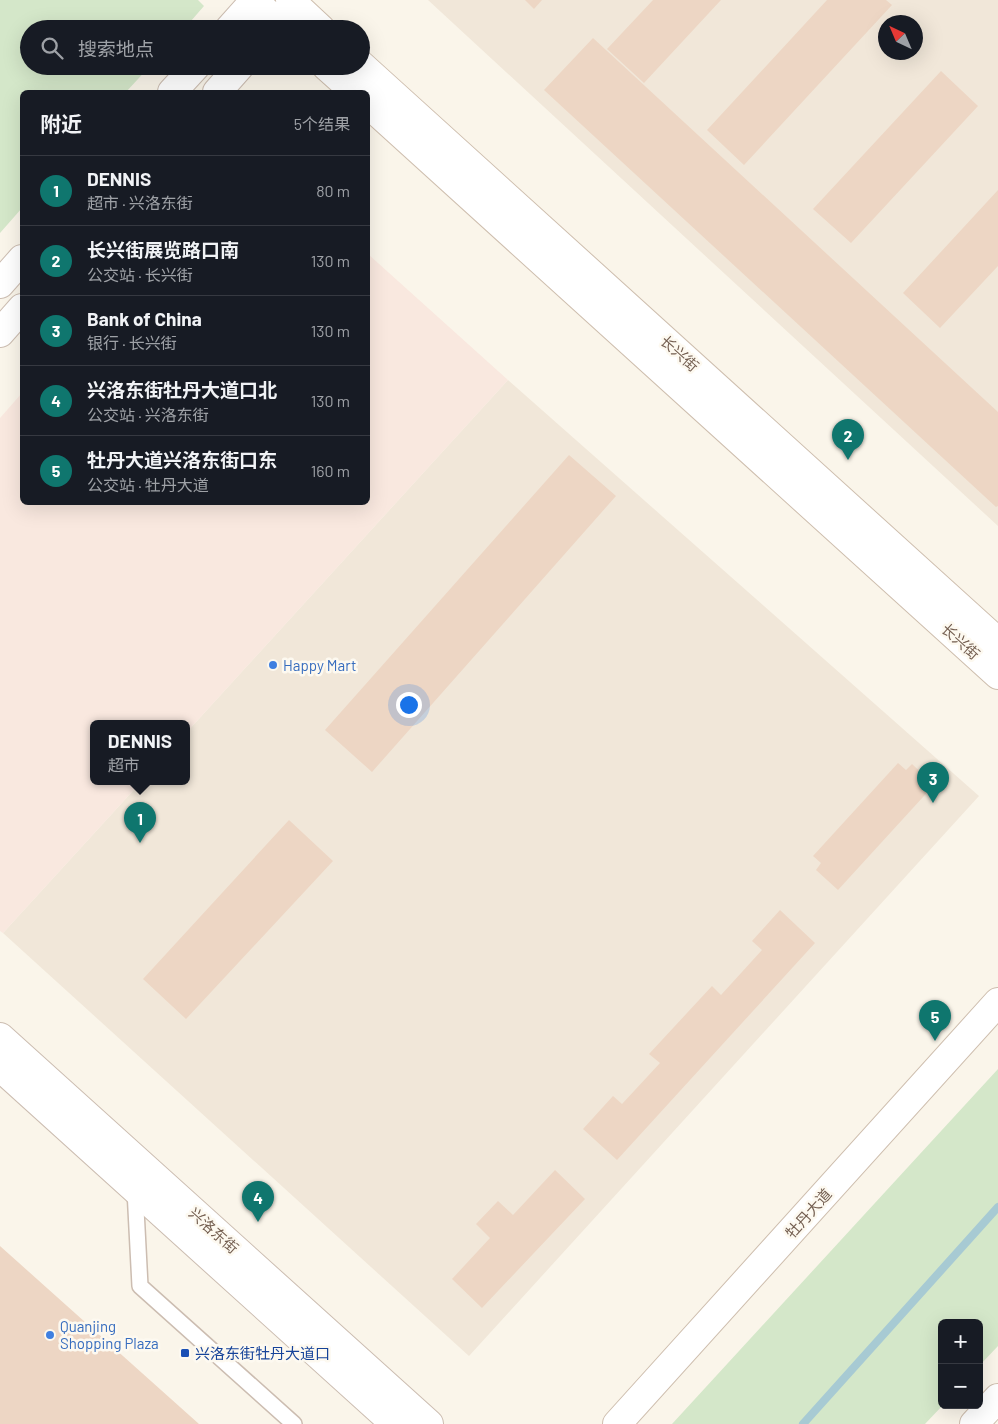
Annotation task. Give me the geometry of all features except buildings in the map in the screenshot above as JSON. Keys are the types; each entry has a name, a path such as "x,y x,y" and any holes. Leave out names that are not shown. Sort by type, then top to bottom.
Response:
{"main road":[{"path":"237,20 254,0 301,20"},
{"name":"长兴街","path":"370,73 998,642"},
{"path":"174,90 188,75"},
{"path":"219,90 232,75"},
{"path":"336,75 353,90"},
{"name":"长兴街","path":"370,106 998,675"},
{"path":"0,284 20,261"},
{"path":"0,333 20,310"},
{"name":"牡丹大道","path":"617,1424 998,1002"},
{"name":"兴洛东街","path":"0,1037 429,1424"},
{"name":"兴洛东街","path":"0,1067 395,1424"},
{"path":"974,1424 998,1398"}],"lane":[{"path":"135,1190 140,1286 294,1424"}],"shaded area":[{"path":"428,0 998,0 998,526"},
{"path":"370,256 508,380 190,729 190,720 90,720 90,785 138,785 3,933 0,931 0,418 20,395 20,505 370,505"},
{"path":"508,380 979,796 469,1356 3,933 138,785 190,785 190,729"}],"green space":[{"path":"0,0 198,0 204,6 192,20 20,20 20,75 142,75 128,90 20,90 20,210 0,233"},
{"path":"998,1069 998,1346 983,1362 983,1319 938,1319 939,1409 925,1424 672,1424"}],"waterway":[{"path":"803,1424 998,1207"}],"place":[{"name":"长兴街展览路口南","path":"848,460"},
{"name":"Happy Mart","path":"273,665"},
{"name":"Bank of China","path":"933,803"},
{"name":"DENNIS","path":"140,843"},
{"name":"牡丹大道兴洛东街口东","path":"935,1041"},
{"name":"兴洛东街牡丹大道口北","path":"258,1222"},
{"name":"Quanjing Shopping Plaza","path":"50,1335"},
{"name":"兴洛东街牡丹大道口","path":"185,1353"}]}
